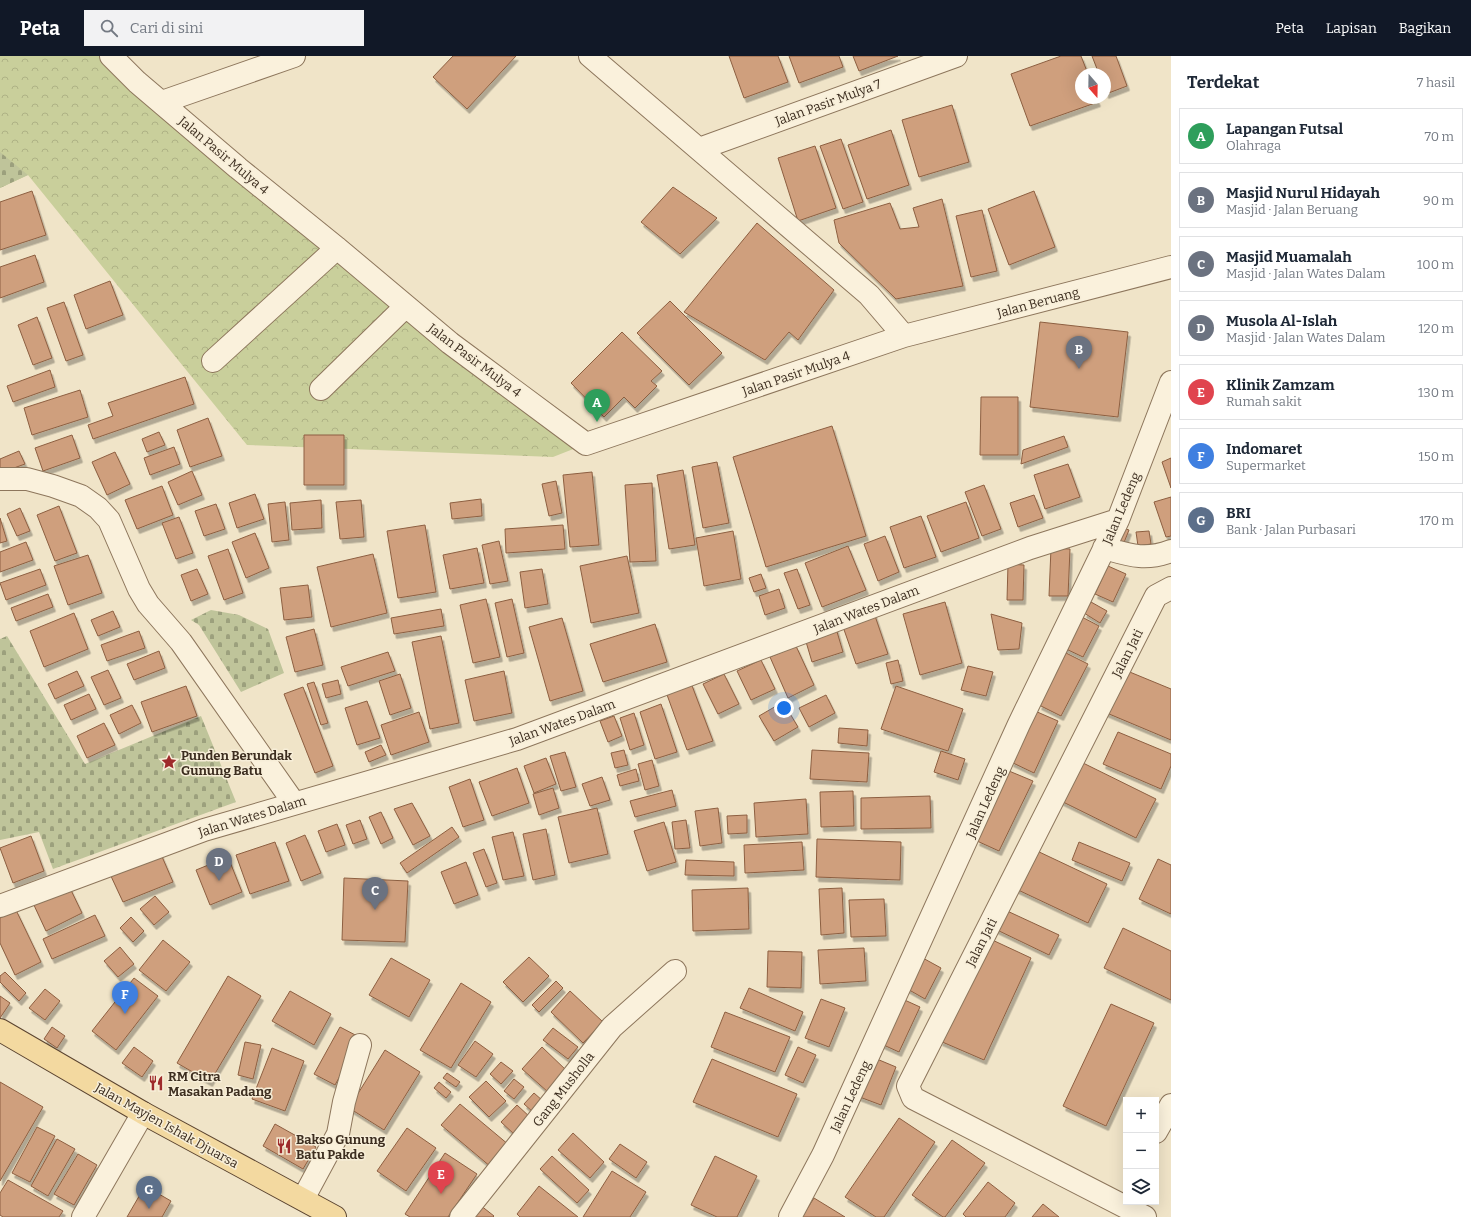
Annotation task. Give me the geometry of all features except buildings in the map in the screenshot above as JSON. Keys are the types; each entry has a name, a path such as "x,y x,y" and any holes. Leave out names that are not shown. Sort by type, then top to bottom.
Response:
{"main road":[{"name":"Jalan Mayjen Ishak Djuarsa","path":"0,1030 143,1113 335,1217"}],"street":[{"name":"Jalan Pasir Mulya 4","path":"111,56 137,82 238,168 337,248 450,343 586,444 904,336"},
{"path":"162,102 294,56"},
{"path":"590,56 869,295 904,336"},
{"name":"Jalan Pasir Mulya 7","path":"699,149 956,56"},
{"path":"213,361 337,248"},
{"name":"Jalan Beruang","path":"904,336 1171,267"},
{"path":"320,389 406,306"},
{"name":"Jalan Ledeng","path":"790,1217 823,1155 1019,724 1118,520 1171,382"},
{"path":"0,479 27,479 81,496 98,508 109,520 148,604 182,642 294,803"},
{"name":"Jalan Wates Dalam","path":"0,906 204,830 517,739 1030,548 1118,520"},
{"path":"1104,548 1135,557 1150,556 1171,551"},
{"name":"Jalan Jati","path":"1145,1217 1122,1195 913,1098 908,1086 1156,596 1171,588"},
{"name":"Gang Musholla","path":"461,1217 612,1027 675,972"},
{"path":"303,1199 338,1134 344,1102 360,1045"},
{"path":"1159,1127 1171,1105"},
{"path":"83,1217 143,1113"}],"green space":[{"path":"0,56 111,56 586,444 553,457 247,445 28,175 0,188"},
{"path":"0,152 28,175 0,188"},
{"path":"211,610 239,615 268,629 284,673 241,692 199,625 191,620"},
{"path":"7,636 85,764 201,716 236,802 53,869 39,832 0,840 0,639"}],"place":[{"name":"Masjid Nurul Hidayah","path":"1079,369"},
{"name":"Lapangan Futsal","path":"597,422"},
{"name":"Punden Berundak Gunung Batu","path":"169,762"},
{"name":"Musola Al-Islah","path":"219,881"},
{"name":"Masjid Muamalah","path":"375,910"},
{"name":"Indomaret","path":"125,1014"},
{"name":"RM Citra Masakan Padang","path":"156,1083"},
{"name":"Bakso Gunung Batu Pakde","path":"284,1146"},
{"name":"Klinik Zamzam","path":"441,1194"},
{"name":"BRI","path":"149,1209"}]}
